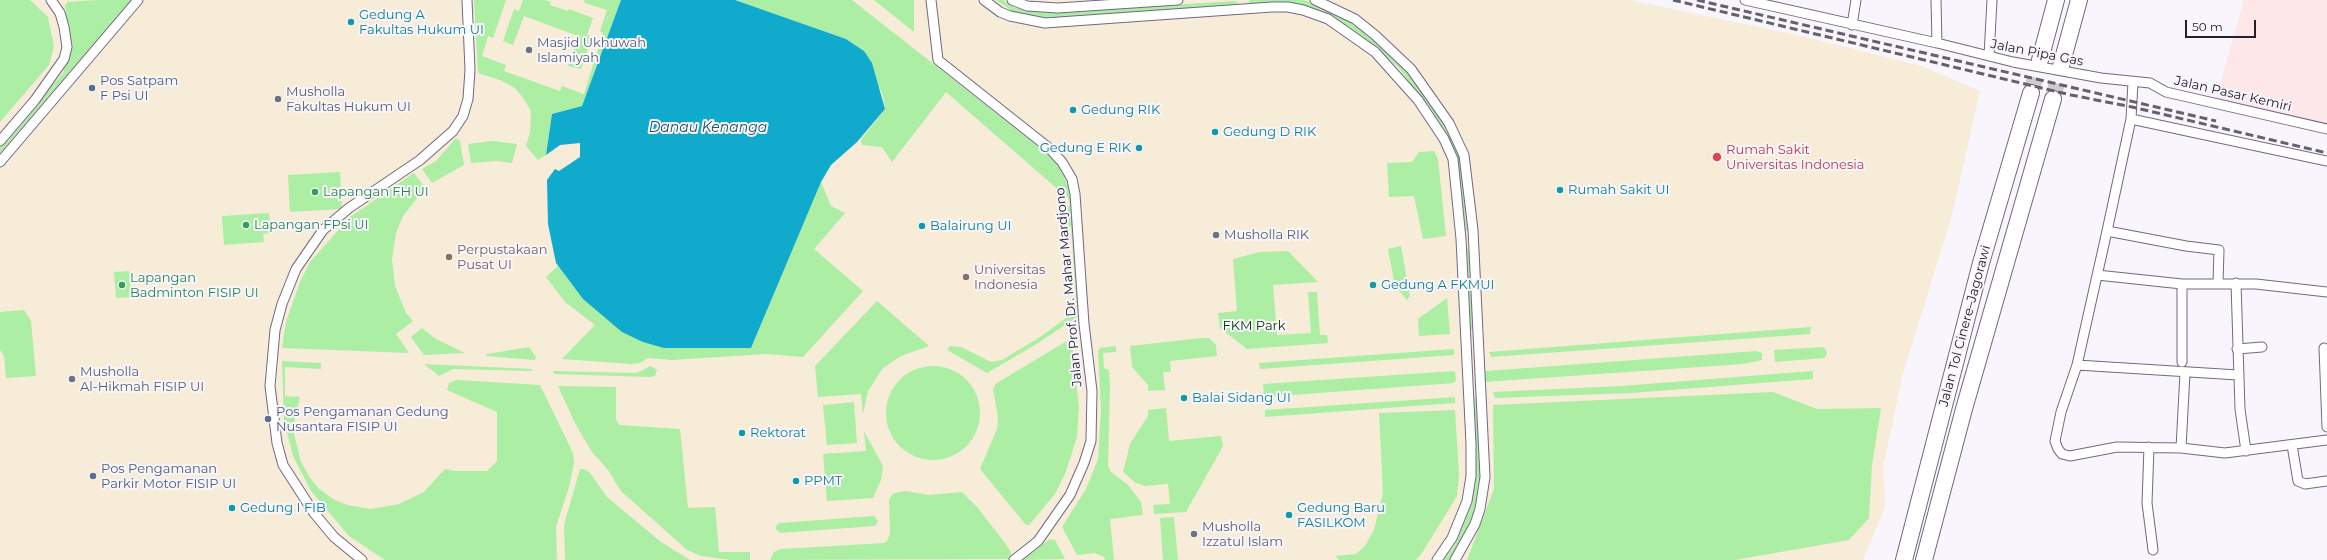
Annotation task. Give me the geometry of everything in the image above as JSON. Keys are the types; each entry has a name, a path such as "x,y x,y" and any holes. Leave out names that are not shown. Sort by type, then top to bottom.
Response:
{"highway":[{"path":"2040,60 2056,0"},
{"path":"2061,66 2079,0"},
{"name":"Jalan Tol Cinere–Jagorawi","path":"1904,560 1981,263 2031,93"},
{"name":"Jalan Tol Cinere–Jagorawi","path":"1924,560 1964,409 2053,99"}],"street":[{"path":"0,141 35,100 64,59 66,47 64,27 60,13 51,0"},
{"path":"0,162 138,0"},
{"path":"362,560 334,537 310,507 283,465 277,444 270,386 275,330 282,304 296,269 323,230 350,208 420,160 453,131 463,116 468,99 470,70 467,0"},
{"name":"Jalan Prof. Dr. Mahar Mardjono","path":"931,0 938,60 1049,148 1066,168 1072,180 1075,194 1084,324 1092,391 1090,441 1082,469 1070,495 1038,540 1014,560"},
{"path":"984,0 1000,12 1010,16 1045,23 1243,4 1288,7 1315,14 1334,23 1375,52 1418,100 1436,126 1453,159 1461,239 1472,476 1461,520 1452,538 1437,560"},
{"path":"1012,0 1027,6 1043,4 1077,8 1178,0"},
{"path":"1315,0 1355,19 1390,48 1421,81 1460,142 1464,155 1470,190 1484,490 1475,524 1455,560"},
{"name":"Jalan Pipa Gas","path":"1745,0 1760,1 1852,25 1937,43 1989,56 2101,78 2134,82"},
{"path":"1852,25 1856,0"},
{"path":"1936,0 1937,43"},
{"path":"1989,56 1992,0"},
{"path":"2134,82 2131,119 2107,231 2077,365 2061,412 2055,441 2060,452 2070,456 2108,448 2149,447 2182,448 2226,453 2327,440"},
{"name":"Jalan Pasar Kemiri","path":"2134,82 2150,84 2166,92 2327,129"},
{"path":"2131,119 2327,161"},
{"path":"2107,231 2173,244 2219,250 2218,283"},
{"path":"2097,275 2182,284 2236,283 2327,292"},
{"path":"2236,283 2240,410 2246,451"},
{"path":"2182,284 2182,362"},
{"path":"2238,349 2262,347"},
{"path":"2324,348 2327,427"},
{"path":"2077,365 2185,373 2238,375"},
{"path":"2182,448 2185,373"},
{"path":"2292,445 2298,481 2305,484 2327,483"},
{"path":"2149,447 2147,503 2153,550"}],"shaded area":[{"name":"Universitas Indonesia","path":"0,0 1629,0 1793,34 1921,66 1980,91 1952,215 1902,377 1883,468 1885,507 1863,560 0,560"},
{"path":"2244,0 2327,0 2327,135 2213,109"}],"green space":[{"path":"0,0 30,0 48,17 54,47 49,65 0,122"},
{"path":"131,0 0,153 0,146 63,73 70,46 65,6 67,2"},
{"path":"474,0 506,0 493,38 488,36 482,56 506,65 504,71 560,91 562,86 584,94 603,33 600,31 607,10 585,3 584,0 621,0 582,106 552,114 546,155 538,160 526,146 530,132 531,111 524,99 515,88 500,80 478,73"},
{"path":"523,0 544,0 551,2 550,5 568,11 569,9 593,18 587,35 592,37 581,69 568,66 578,36 524,16 513,45 503,41 514,9 519,11"},
{"path":"735,0 852,0 1044,151 1058,165 1071,191 1078,309 1077,317 1035,345 987,373 947,350 950,346 961,347 991,362 1002,360 1040,337 1077,310 1071,227 1060,218 1070,205 1069,199 946,92 892,162 882,147 862,145 861,140 885,109 883,96 864,51 846,39"},
{"path":"874,0 914,0 914,32"},
{"path":"996,0 1003,0 1015,8 1053,12 1236,1 1238,3 1234,5 1073,18 1042,18 1015,13"},
{"path":"1250,0 1303,0 1317,4 1344,17 1362,30 1404,67 1429,99 1462,158 1468,231 1464,230 1463,226 1457,161 1449,138 1400,69 1377,48 1352,29 1328,15 1248,4"},
{"path":"456,138 460,141 464,165 432,183 422,169 436,161"},
{"path":"492,141 517,144 512,163 497,161 471,163 468,144"},
{"path":"1434,151 1438,159 1446,236 1423,239 1414,196 1389,197 1387,163 1412,162 1419,152"},
{"name":"Lapangan FH UI","path":"340,172 342,209 290,212 288,175"},
{"path":"414,173 425,188 403,216 396,233 392,259 395,286 406,313 413,321 396,334 409,353 282,348 286,322 300,282 310,262 350,217"},
{"path":"821,182 831,206 845,213 814,249 863,291 803,357 767,354 672,360 648,358 640,363 631,364 562,359 595,325 565,302 546,277 558,266 583,299 664,348 751,348"},
{"name":"Lapangan FPsi UI","path":"269,213 271,233 263,234 264,242 224,245 222,216"},
{"path":"1401,246 1410,296 1407,300 1395,286 1388,249"},
{"path":"1467,248 1469,251 1474,328 1472,330 1470,329 1465,249"},
{"name":"FKM Park","path":"1288,251 1318,282 1273,285 1277,335 1311,333 1308,292 1317,292 1320,335 1327,335 1328,343 1247,349 1220,328 1218,313 1237,311 1233,259 1260,252"},
{"name":"Lapangan Badminton FISIP UI","path":"129,271 131,297 116,298 114,272"},
{"path":"1447,298 1450,334 1419,336 1418,319"},
{"path":"877,301 929,346 901,356 883,368 868,391 863,414 861,394 818,397 815,366"},
{"path":"24,310 31,321 36,376 6,378 4,356 0,350 0,312"},
{"path":"1811,327 1810,334 1491,357 1489,352"},
{"path":"422,328 436,339 465,353 424,355 411,337"},
{"path":"1209,338 1216,345 1217,356 1170,361 1171,372 1163,372 1165,390 1148,391 1148,385 1132,367 1130,346"},
{"path":"1070,339 1072,343 1079,408 1077,437 1065,474 1055,494 1029,525 1026,525 980,469 997,429 998,418 993,388 997,383"},
{"path":"1116,346 1116,352 1103,353 1104,368 1109,370 1110,385 1108,465 1110,471 1128,485 1141,502 1143,515 1110,519 1114,560 1105,560 1104,557 1095,553 1077,555 1062,527 1086,489 1098,459 1101,410 1098,351 1100,348"},
{"path":"529,347 536,357 535,360 486,356 487,354"},
{"path":"1823,347 1827,354 1824,358 1775,362 1774,350"},
{"path":"1454,349 1454,355 1260,369 1259,363"},
{"path":"1756,351 1762,353 1762,360 1743,364 1484,382 1483,371"},
{"path":"282,361 321,363 321,369 285,367 285,396 300,397 295,418 294,434 301,462 309,476 318,488 333,499 347,505 371,509 399,504 424,492 445,469 456,471 487,471 497,461 497,412 447,390 449,383 456,380 540,385 573,453 574,463 569,487 556,527 557,560 385,560 349,536 311,491 293,456 284,420"},
{"path":"424,364 532,369 532,371 453,369 439,376"},
{"path":"651,366 657,370 655,376 650,377 554,374 553,371 637,373"},
{"path":"933,366 951,369 966,380 977,395 980,413 977,431 966,446 951,457 933,460 915,457 900,446 889,431 886,413 889,395 900,380 915,369"},
{"path":"1454,371 1456,380 1454,383 1264,397 1263,384"},
{"path":"1813,371 1813,379 1632,393 1495,398 1493,392 1621,386"},
{"path":"558,386 616,387 616,419 619,425 680,429 688,508 715,507 719,552 750,552 750,560 731,560 701,556 687,550 621,491 608,470 592,452 576,425"},
{"path":"1773,392 1817,409 1881,408 1872,465 1869,518 1849,540 1735,560 1467,560 1494,489 1493,405"},
{"path":"1455,397 1455,403 1265,417 1265,410"},
{"path":"1475,397 1477,399 1481,474 1476,508 1454,555 1450,560 1444,560 1455,545 1470,507 1474,490 1476,466 1473,399"},
{"path":"854,402 857,443 827,445 823,405"},
{"path":"1166,408 1169,441 1221,436 1223,446 1186,512 1154,514 1153,505 1170,504 1168,484 1145,486 1136,483 1123,472 1130,444 1148,416 1148,410"},
{"path":"1455,410 1459,474 1457,496 1422,553 1416,560 1339,560 1335,556 1356,554 1365,546 1374,530 1383,493 1379,413"},
{"path":"864,431 883,466 881,480 873,498 827,501 823,454 866,451"},
{"path":"580,469 584,469 590,473 607,497 661,542 690,560 565,560 564,525"},
{"path":"906,491 928,495 962,492 977,507 1005,543 1011,552 1010,559 770,560 774,552 781,549 884,543 888,540 890,533 889,499 894,493"},
{"path":"874,516 878,521 875,526 780,533 775,528 779,523"},
{"path":"1174,517 1178,560 1163,560 1160,518"},
{"path":"1050,539 1055,540 1065,559 1023,560"}],"water":[{"name":"Danau Kenanga","path":"621,0 735,0 846,39 864,51 872,63 885,109 857,142 831,165 821,182 751,348 664,348 643,342 622,332 583,299 556,263 548,224 547,180 555,169 559,171 580,157 580,143 560,145 546,155 552,114 582,106"}],"tunnel":[{"path":"2031,93 2040,60"},
{"path":"2053,99 2061,66"}],"railway":[{"path":"1673,0 2071,95 2132,107 2327,153"},
{"path":"1697,0 2216,121"}],"place":[{"name":"Gedung A Fakultas Hukum UI","path":"351,22"},
{"name":"Masjid Ukhuwah Islamiyah","path":"529,50"},
{"name":"Pos Satpam F Psi UI","path":"92,88"},
{"name":"Musholla Fakultas Hukum UI","path":"278,99"},
{"name":"Gedung RIK","path":"1073,110"},
{"name":"Gedung D RIK","path":"1215,132"},
{"name":"Gedung E RIK","path":"1139,148"},
{"name":"Rumah Sakit Universitas Indonesia","path":"1717,157"},
{"name":"Rumah Sakit UI","path":"1560,190"},
{"name":"Lapangan FH UI","path":"315,192"},
{"name":"Lapangan FPsi UI","path":"246,225"},
{"name":"Balairung UI","path":"922,226"},
{"name":"Musholla RIK","path":"1216,235"},
{"name":"Perpustakaan Pusat UI","path":"449,257"},
{"name":"Universitas Indonesia","path":"966,277"},
{"name":"Lapangan Badminton FISIP UI","path":"122,285"},
{"name":"Gedung A FKMUI","path":"1373,285"},
{"name":"Musholla Al-Hikmah FISIP UI","path":"72,379"},
{"name":"Balai Sidang UI","path":"1184,398"},
{"name":"Pos Pengamanan Gedung Nusantara FISIP UI","path":"268,419"},
{"name":"Rektorat","path":"742,433"},
{"name":"Pos Pengamanan Parkir Motor FISIP UI","path":"93,476"},
{"name":"PPMT","path":"796,481"},
{"name":"Gedung I FIB","path":"232,508"},
{"name":"Gedung Baru FASILKOM","path":"1289,515"},
{"name":"Musholla Izzatul Islam","path":"1194,534"}]}
